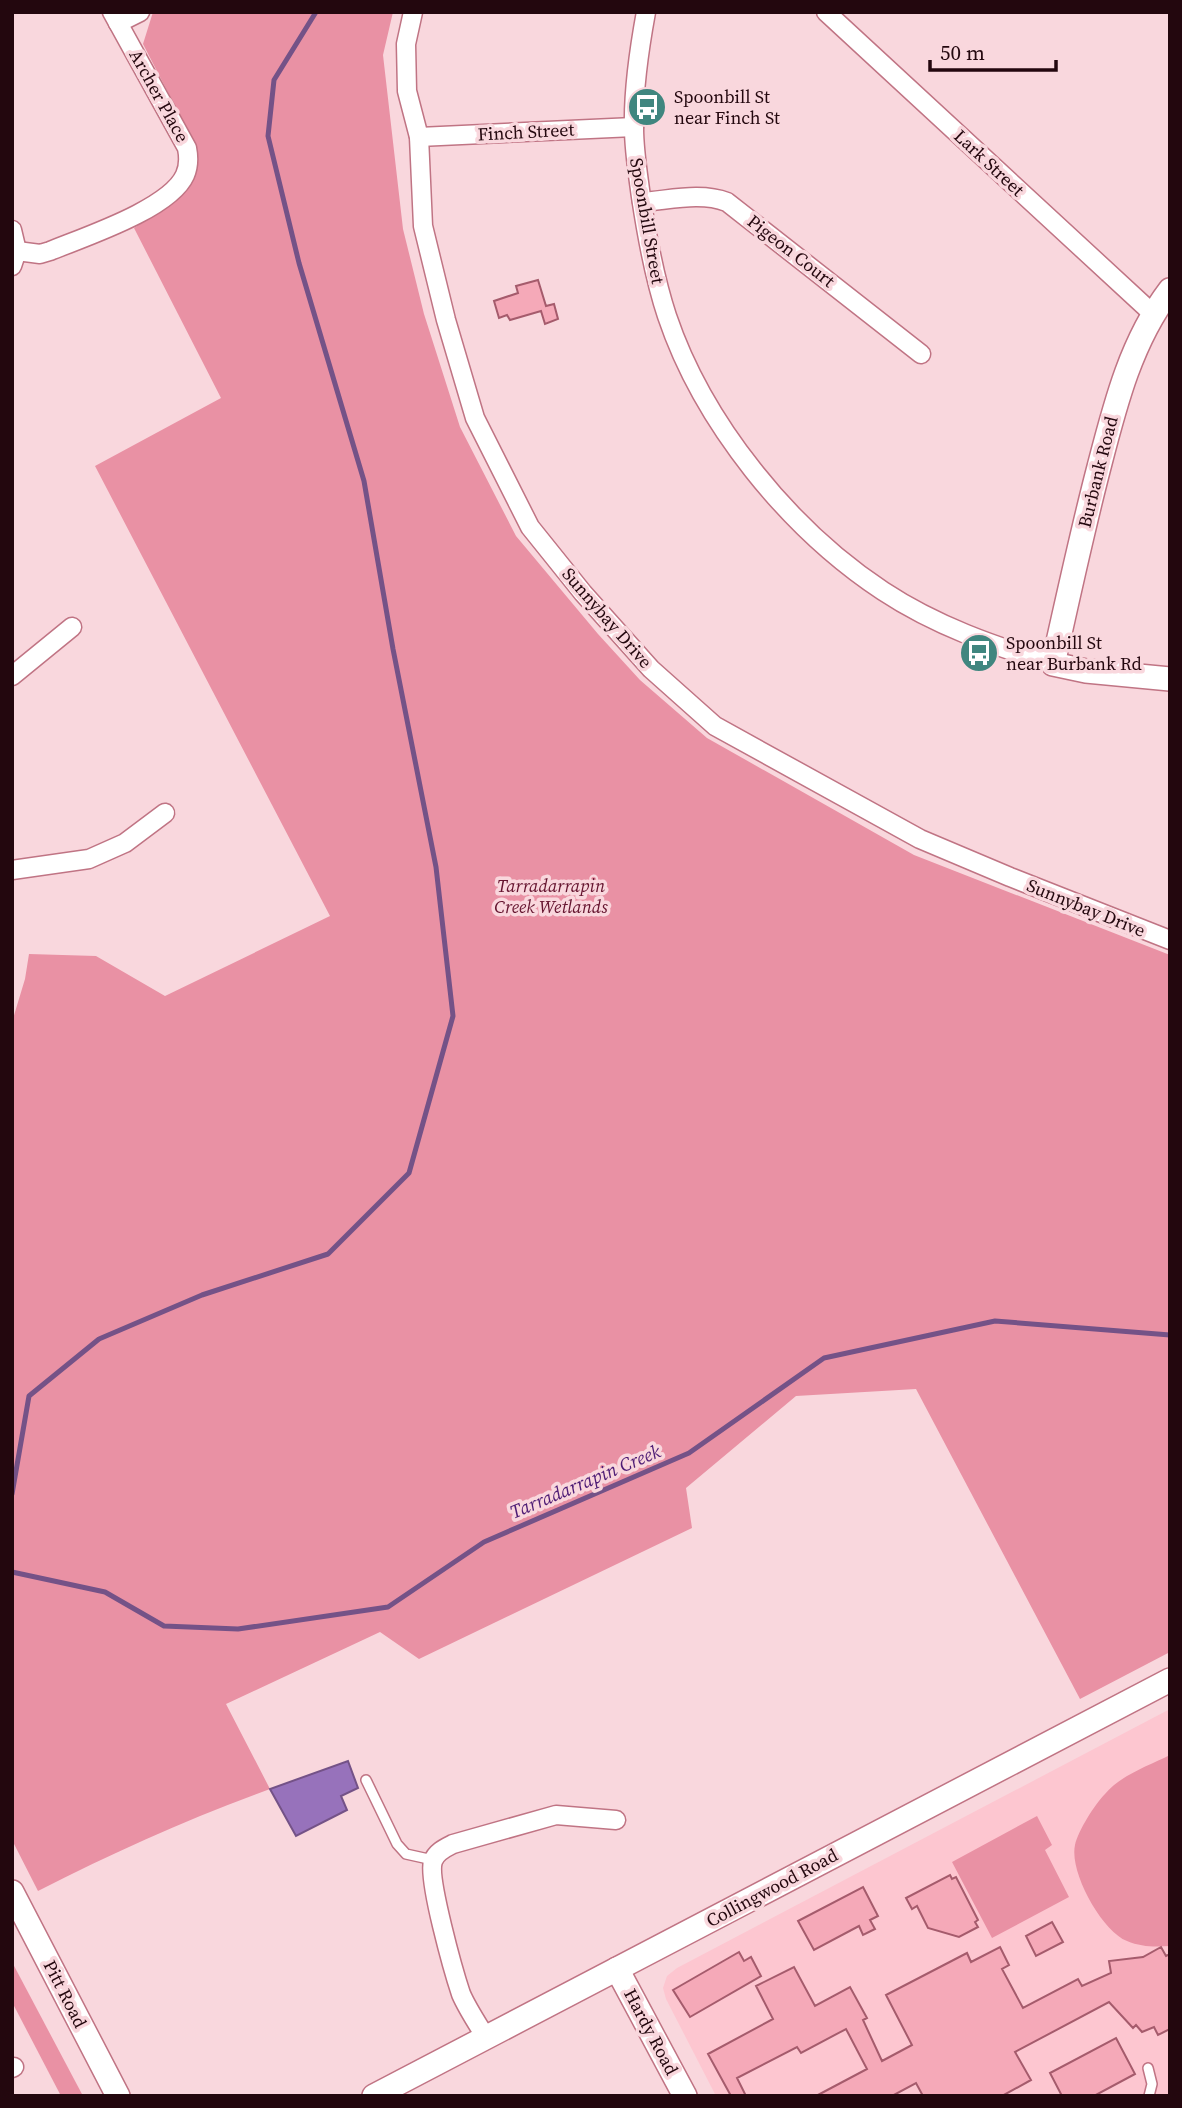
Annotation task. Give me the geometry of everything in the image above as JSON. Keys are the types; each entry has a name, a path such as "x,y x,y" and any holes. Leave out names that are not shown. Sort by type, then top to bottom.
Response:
{"street":[{"name":"Archer Place","path":"15,259 50,251 132,218 175,189 185,176 189,162 187,148 115,18 140,12"},
{"name":"Sunnybay Drive","path":"413,12 406,44 407,91 419,137 423,226 446,320 475,418 530,527 583,593 651,669 715,726 920,839 1170,940"},
{"name":"Spoonbill Street","path":"646,12 637,72 634,127 645,231 657,285 668,319 701,389 723,426 764,484 850,568 885,592 935,620 988,645 1053,664 1086,671 1170,679"},
{"name":"Lark Street","path":"826,12 1152,313"},
{"name":"Finch Street","path":"419,137 634,127"},
{"name":"Pigeon Court","path":"642,202 700,197 727,202 921,354"},
{"path":"12,230 15,259"},
{"name":"Burbank Road","path":"1053,664 1118,394 1152,313 1170,290"},
{"path":"12,676 72,627"},
{"path":"12,870 89,859 125,843 165,813"},
{"name":"Collingwood Road","path":"374,2096 1170,1680"},
{"path":"485,2036 462,1996 438,1909 433,1860 441,1850 453,1844 556,1815 616,1820"},
{"name":"Pitt Road","path":"12,1892 118,2096"},
{"name":"Hardy Road","path":"617,1969 685,2096"}],"lane":[{"path":"366,1780 397,1844 406,1854 433,1860"},
{"path":"1148,2068 1152,2084 1149,2096"}],"shaded area":[{"path":"1170,1709 1170,2096 716,2096 666,1999 663,1988 667,1976 677,1968"},
{"path":"348,1761 358,1788 341,1796 347,1810 296,1836 270,1789"}],"green space":[{"name":"Tarradarrapin Creek Wetlands","path":"153,12 393,12 383,55 403,229 424,314 460,427 516,536 640,680 707,738 914,855 1170,955 1170,1652 1080,1699 916,1389 796,1396 686,1488 692,1528 419,1659 380,1632 226,1704 270,1789 152,1836 38,1891 12,1840 12,1022 25,979 29,954 96,956 165,996 330,916 95,466 221,398 134,228 182,195 190,184 196,158 193,141 143,44"},
{"path":"1170,1755 1170,1946 1143,1945 1117,1935 1098,1913 1082,1885 1074,1856 1075,1845 1087,1818 1111,1787"},
{"path":"1037,1816 1052,1845 1045,1850 1069,1897 992,1938 952,1862"},
{"path":"12,1962 83,2096 61,2096 12,2002"}],"building":[{"path":"538,280 546,306 554,304 558,319 545,324 541,311 510,320 507,315 499,318 494,301 518,293 516,286"},
{"path":"950,1875 952,1879 956,1877 978,1920 975,1922 978,1927 959,1937 928,1928 917,1906 912,1909 906,1898"},
{"path":"863,1887 878,1916 870,1920 875,1929 863,1935 859,1926 814,1950 798,1921"},
{"path":"1052,1922 1063,1942 1036,1956 1026,1936"},
{"path":"1000,1947 1009,1965 1002,1969 1023,2008 1078,1979 1082,1986 1111,1973 1109,1961 1143,1957 1161,1947 1166,1956 1170,1954 1170,2029 1158,2035 1154,2027 1142,2032 1136,2025 1133,2028 1109,2002 1015,2052 1031,2080 1002,2096 923,2096 916,2083 892,2096 816,2096 867,2069 846,2029 801,2053 797,2047 737,2078 746,2096 731,2096 708,2054 773,2019 756,1986 794,1967 815,2006 850,1987 867,2018 863,2020 882,2061 912,2045 886,1995 967,1953 971,1962"},
{"path":"739,1952 744,1961 751,1957 761,1976 690,2017 673,1990"},
{"path":"1116,2038 1135,2074 1094,2096 1062,2096 1050,2073"}],"waterway":[{"path":"12,1494 29,1396 99,1339 202,1295 328,1254 409,1173 453,1016 436,867 393,649 364,481 299,263 268,136 274,80 316,12"},
{"name":"Tarradarrapin Creek","path":"12,1572 105,1592 164,1626 238,1629 388,1607 484,1542 689,1453 824,1358 995,1321 1170,1335"}],"place":[{"name":"Spoonbill St near Finch St","path":"647,107"},
{"name":"Spoonbill St near Burbank Rd","path":"979,653"}]}
